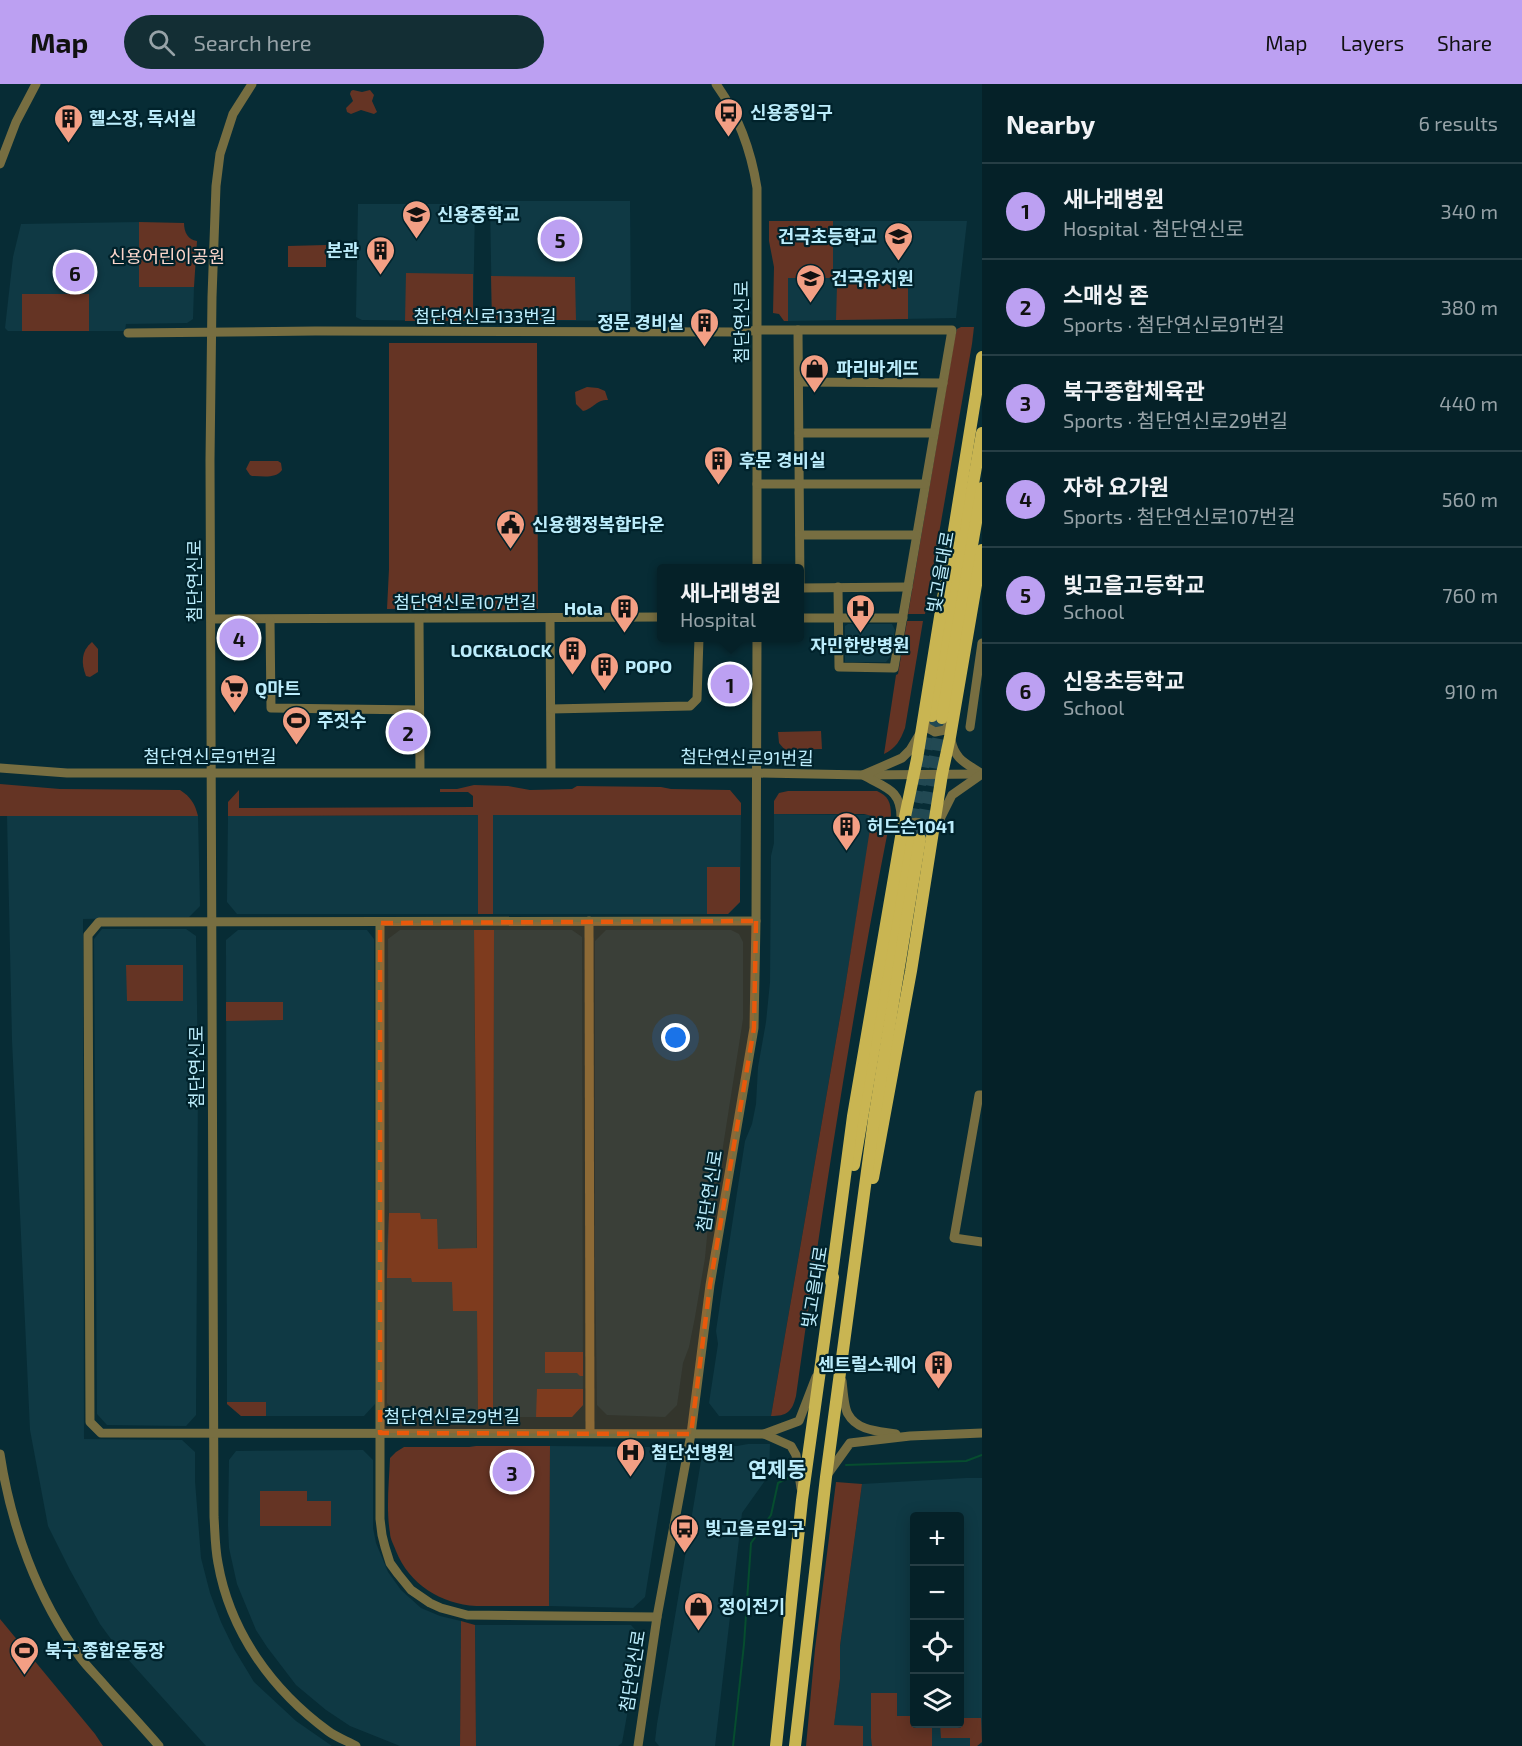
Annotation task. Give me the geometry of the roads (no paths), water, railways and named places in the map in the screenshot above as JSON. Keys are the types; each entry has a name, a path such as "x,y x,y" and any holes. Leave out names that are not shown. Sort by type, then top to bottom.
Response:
{"main road":[{"path":"916,836 942,774 950,737 938,717 982,357"},
{"name":"빛고을대로","path":"938,717 982,433"},
{"name":"빛고을대로","path":"938,717 982,488"},
{"path":"916,836 914,774 921,731 938,717 982,550"},
{"name":"빛고을대로","path":"776,1746 802,1500 831,1282 916,836"},
{"name":"빛고을대로","path":"795,1746 840,1365 852,1285 885,1121 911,971 916,836"}],"street":[{"path":"0,164 16,122 36,84"},
{"name":"첨단연신로","path":"252,84 233,114 220,154 216,186 211,332 214,1517 217,1561 224,1587 234,1620 250,1649 280,1688 329,1732 356,1746"},
{"name":"첨단연신로","path":"716,84 739,122 753,163 757,188 757,564"},
{"name":"첨단연신로133번길","path":"211,332 743,333 758,330 952,330 943,383"},
{"path":"798,330 800,564"},
{"path":"128,333 211,332"},
{"path":"799,382 943,383 894,668 839,667 838,587"},
{"path":"799,434 934,433"},
{"path":"757,484 925,484"},
{"path":"800,536 916,536"},
{"path":"804,588 908,587"},
{"name":"첨단연신로107번길","path":"211,620 657,617"},
{"path":"550,618 551,772"},
{"path":"804,618 903,618"},
{"path":"419,619 420,772"},
{"path":"270,620 271,708 419,710"},
{"path":"550,709 690,706 698,699 699,642"},
{"name":"첨단연신로","path":"638,1746 657,1617 691,1434 710,1285 754,1028 757,642"},
{"path":"970,727 982,643"},
{"path":"863,775 902,758 910,750 921,731"},
{"path":"863,775 897,795 916,836 952,795 982,774 958,758 953,751 950,737"},
{"name":"첨단연신로91번길","path":"0,768 67,773 982,774"},
{"path":"589,921 590,1433"},
{"path":"213,923 756,921"},
{"name":"첨단연신로29번길","path":"213,923 99,922 88,935 90,1422 101,1433 764,1434"},
{"path":"380,922 382,1535 390,1563 411,1590 421,1597 441,1608 467,1615 657,1617"},
{"path":"982,1095 979,1095 954,1238 982,1242"},
{"path":"764,1434 799,1421 820,1364"},
{"path":"840,1365 847,1414 857,1424 867,1429 910,1436"},
{"path":"826,1477 850,1443 910,1436 982,1433"},
{"path":"764,1434 791,1446 796,1455 802,1500"},
{"path":"0,1454 18,1535 63,1633 82,1659 159,1746"}],"waterway":[{"path":"846,1465 966,1461 982,1455"},
{"path":"733,1746 744,1644 751,1543 771,1515 778,1483 790,1477"}],"tunnel":[{"path":"920,839 942,718"},
{"path":"910,838 932,720"}],"place":[{"name":"신용중입구","path":"729,138"},
{"name":"헬스장, 독서실","path":"68,144"},
{"name":"빛고을고등학교","path":"560,239"},
{"name":"신용중학교","path":"416,240"},
{"name":"건국초등학교","path":"898,262"},
{"name":"신용초등학교","path":"75,272"},
{"name":"본관","path":"380,276"},
{"name":"건국유치원","path":"810,304"},
{"name":"정문 경비실","path":"705,348"},
{"name":"파리바게뜨","path":"815,394"},
{"name":"후문 경비실","path":"718,486"},
{"name":"신용행정복합타운","path":"511,550"},
{"name":"Hola","path":"624,634"},
{"name":"자민한방병원","path":"860,634"},
{"name":"자하 요가원","path":"239,638"},
{"name":"LOCK&LOCK","path":"573,676"},
{"name":"새나래병원","path":"730,684"},
{"name":"POPO","path":"604,692"},
{"name":"Q마트","path":"234,714"},
{"name":"스매싱 존","path":"408,732"},
{"name":"주짓수","path":"296,746"},
{"name":"허드슨1041","path":"846,852"},
{"name":"센트럴스퀘어","path":"938,1390"},
{"name":"북구종합체육관","path":"512,1472"},
{"name":"첨단선병원","path":"630,1478"},
{"name":"빛고을로입구","path":"684,1554"},
{"name":"정이전기","path":"698,1632"},
{"name":"북구 종합운동장","path":"24,1676"}],"district":[{"name":"연제동","path":"777,1468"}],"park label":[{"name":"신용어린이공원","path":"167,256"}]}
